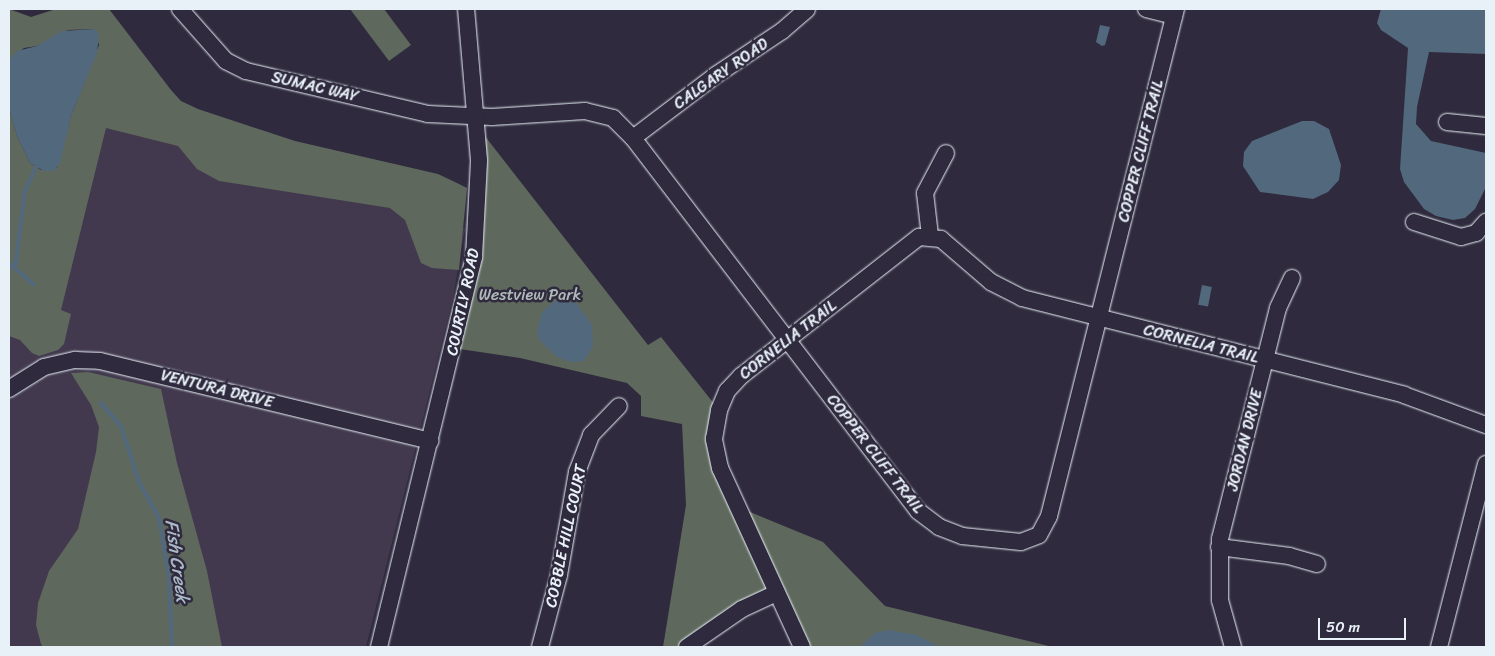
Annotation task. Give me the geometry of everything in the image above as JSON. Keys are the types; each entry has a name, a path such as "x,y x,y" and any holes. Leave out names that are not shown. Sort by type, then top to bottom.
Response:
{"street":[{"name":"SUMAC WAY","path":"180,9 226,61 239,69 428,114 475,115"},
{"name":"COURTLY ROAD","path":"379,647 474,257 479,191 466,9"},
{"name":"CALGARY ROAD","path":"633,138 716,75 782,31 808,9"},
{"path":"1146,9 1175,12"},
{"name":"COPPER CLIFF TRAIL","path":"475,115 599,112 617,120 633,138 897,487 923,516 944,530 968,538 1021,542 1039,535 1046,524 1175,12"},
{"path":"1447,122 1486,126"},
{"path":"930,236 925,193 946,153"},
{"path":"1414,222 1461,237 1476,233 1486,222"},
{"name":"CORNELIA TRAIL","path":"802,647 720,468 714,440 719,410 730,388 786,340 913,240 930,236 944,241 991,282 1008,293 1099,318 1404,395 1486,425"},
{"name":"JORDAN DRIVE","path":"1233,647 1220,600 1219,547 1265,360 1280,305 1292,278"},
{"name":"VENTURA DRIVE","path":"9,389 44,367 75,360 100,361 430,441"},
{"name":"COBBLE HILL COURT","path":"540,647 559,575 577,472 591,435 619,406"},
{"path":"1438,647 1486,464"},
{"path":"1219,547 1289,556 1316,564"},
{"path":"687,647 750,604 777,592"}],"shaded area":[{"path":"9,93 465,228 453,298 366,647 9,647"}],"green space":[{"path":"9,9 31,17 56,9 109,9 181,101 198,109 295,141 438,174 467,188 459,270 432,268 421,263 405,220 390,208 219,181 197,169 178,146 106,128 61,310 71,314 64,344 58,350 39,356 32,353 20,340 9,336 9,108 17,136 30,163 41,170 57,168 71,116 99,45 94,29 68,30 37,46 24,48 9,60"},
{"path":"350,9 384,9 411,45 389,61"},
{"name":"Westview Park","path":"477,126 648,345 661,337 719,410 716,422 738,507 823,542 885,606 1053,647 802,647 777,593 687,647 663,647 686,505 682,424 641,416 641,396 627,383 520,358 453,348 467,287"},
{"path":"88,372 161,389 177,463 207,571 222,647 43,647 41,644 36,625 38,603 49,571 78,529 96,452 99,427 91,405 71,373"}],"water":[{"path":"1381,9 1486,9 1486,54 1429,52 1417,107 1416,124 1431,141 1486,153 1486,187 1475,209 1465,218 1453,220 1436,216 1424,209 1404,182 1400,169 1408,48 1381,30 1377,23"},
{"path":"1100,25 1110,27 1105,45 1102,46 1096,42"},
{"path":"94,29 99,34 97,53 71,116 60,163 54,171 44,171 30,163 17,136 9,108 9,60 17,51 37,46 62,31"},
{"path":"1302,121 1314,121 1329,129 1341,165 1339,180 1328,192 1313,199 1260,192 1243,166 1244,152 1252,141"},
{"path":"1202,285 1212,287 1208,307 1198,305"},
{"path":"556,300 576,303 592,325 593,346 584,361 571,362 557,357 539,340 537,331 542,312"},
{"path":"889,630 917,635 939,647 860,647 875,633"}],"waterway":[{"path":"15,268 25,191 36,167"},
{"name":"Fish Creek","path":"9,263 34,285"},
{"name":"Fish Creek","path":"101,403 121,426 139,482 159,518 169,578 172,647"}]}
